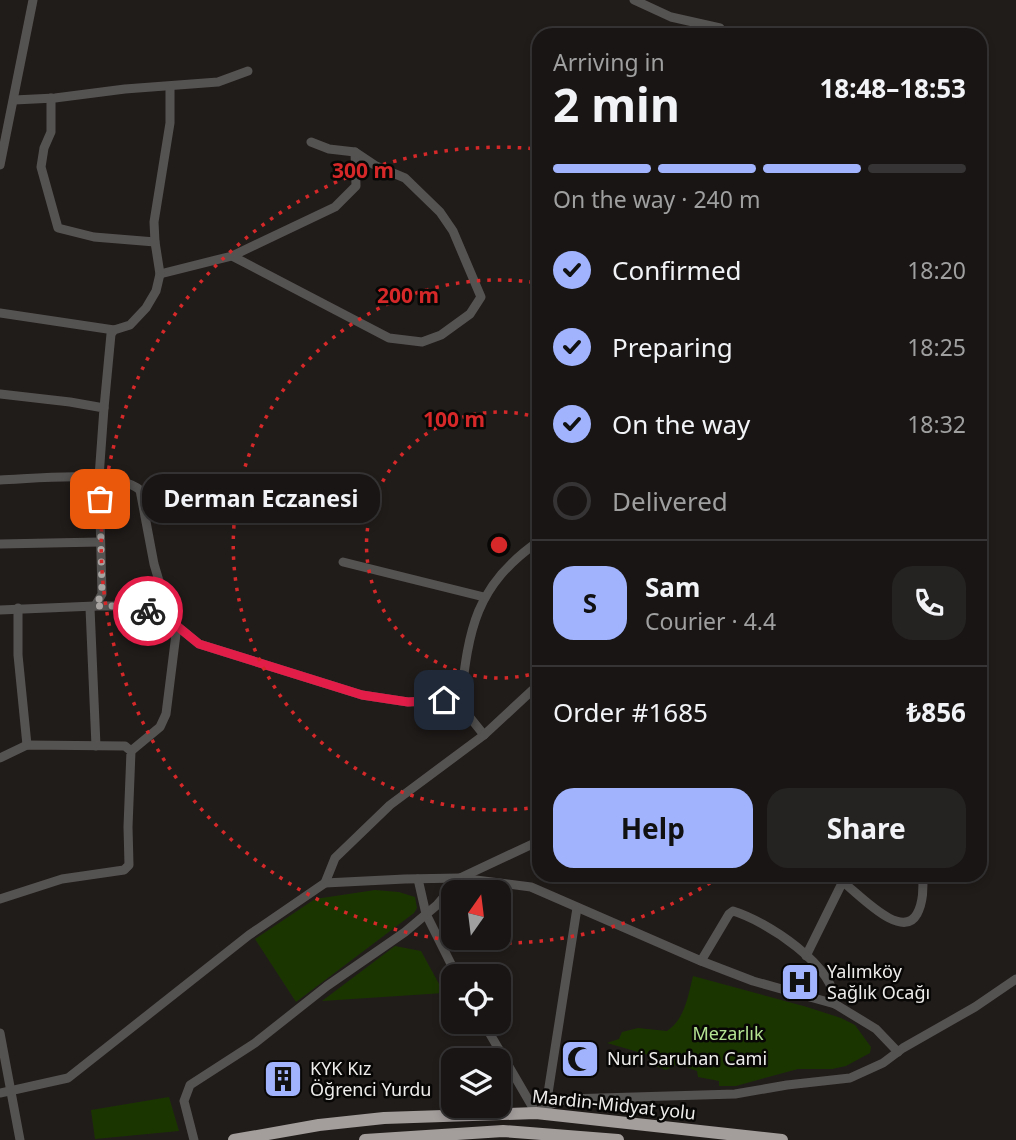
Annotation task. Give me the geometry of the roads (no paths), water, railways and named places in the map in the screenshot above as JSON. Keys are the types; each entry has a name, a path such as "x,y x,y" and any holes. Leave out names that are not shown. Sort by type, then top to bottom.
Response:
{"highway":[{"name":"Mardin-Midyat yolu","path":"234,1140 319,1125 384,1118 541,1109 782,1140"},
{"name":"Mardin-Midyat yolu","path":"365,1140 503,1131 618,1140"}],"street":[{"path":"0,165 33,0"},
{"path":"634,0 671,17 720,28"},
{"path":"14,100 219,82 248,71"},
{"path":"0,313 114,330 130,325 146,308 156,292 160,274 154,222 170,123 170,87"},
{"path":"51,98 51,132 44,148 41,167 58,228 94,237 155,242"},
{"path":"232,256 389,338 422,342 441,335 470,314 481,298 453,231 440,212 405,178 376,166 355,152 329,149 311,142"},
{"path":"160,274 232,256 335,207 356,186 355,152"},
{"path":"96,746 92,607 102,594 99,477 111,334 114,330"},
{"path":"0,394 104,408"},
{"path":"0,480 99,477 132,484 140,490 154,564 177,626 166,714 160,727 131,751 129,865 124,870 62,878 0,899"},
{"path":"0,544 100,542"},
{"path":"460,705 467,650 479,606 496,579 532,547"},
{"path":"343,562 484,597"},
{"path":"0,610 132,606 177,626 199,644 362,695 408,702 444,700 460,705 484,735"},
{"path":"18,608 18,655 27,745"},
{"path":"325,883 335,858 390,805 484,735 532,690"},
{"path":"0,758 27,745 125,746 131,751"},
{"path":"194,1140 184,1101 190,1085 255,1043 327,986 405,932 460,878 532,844"},
{"path":"0,1093 68,1078 249,935 325,883 460,878 531,887 701,961 753,981 835,1004 876,1029 898,1052"},
{"path":"418,879 426,914 451,964"},
{"path":"806,956 843,882"},
{"path":"848,882 892,921 903,924 913,920 921,906 922,882"},
{"path":"541,1109 577,908"},
{"path":"701,961 729,914 733,911 749,916 793,942 825,977 835,997 835,1004"},
{"path":"541,1109 566,1099 735,1094 850,1078 883,1063 1016,979"},
{"path":"0,1033 20,1140"},
{"path":"492,1034 541,1109"}],"place":[{"name":"Derman Eczanesi","path":"100,499"},
{"name":"Yalımköy Sağlık Ocağı","path":"800,982"},
{"name":"Nuri Saruhan Cami","path":"580,1059"},
{"name":"KYK Kız Öğrenci Yurdu","path":"283,1079"}],"park label":[{"name":"Mezarlık","path":"728,1034"}]}
